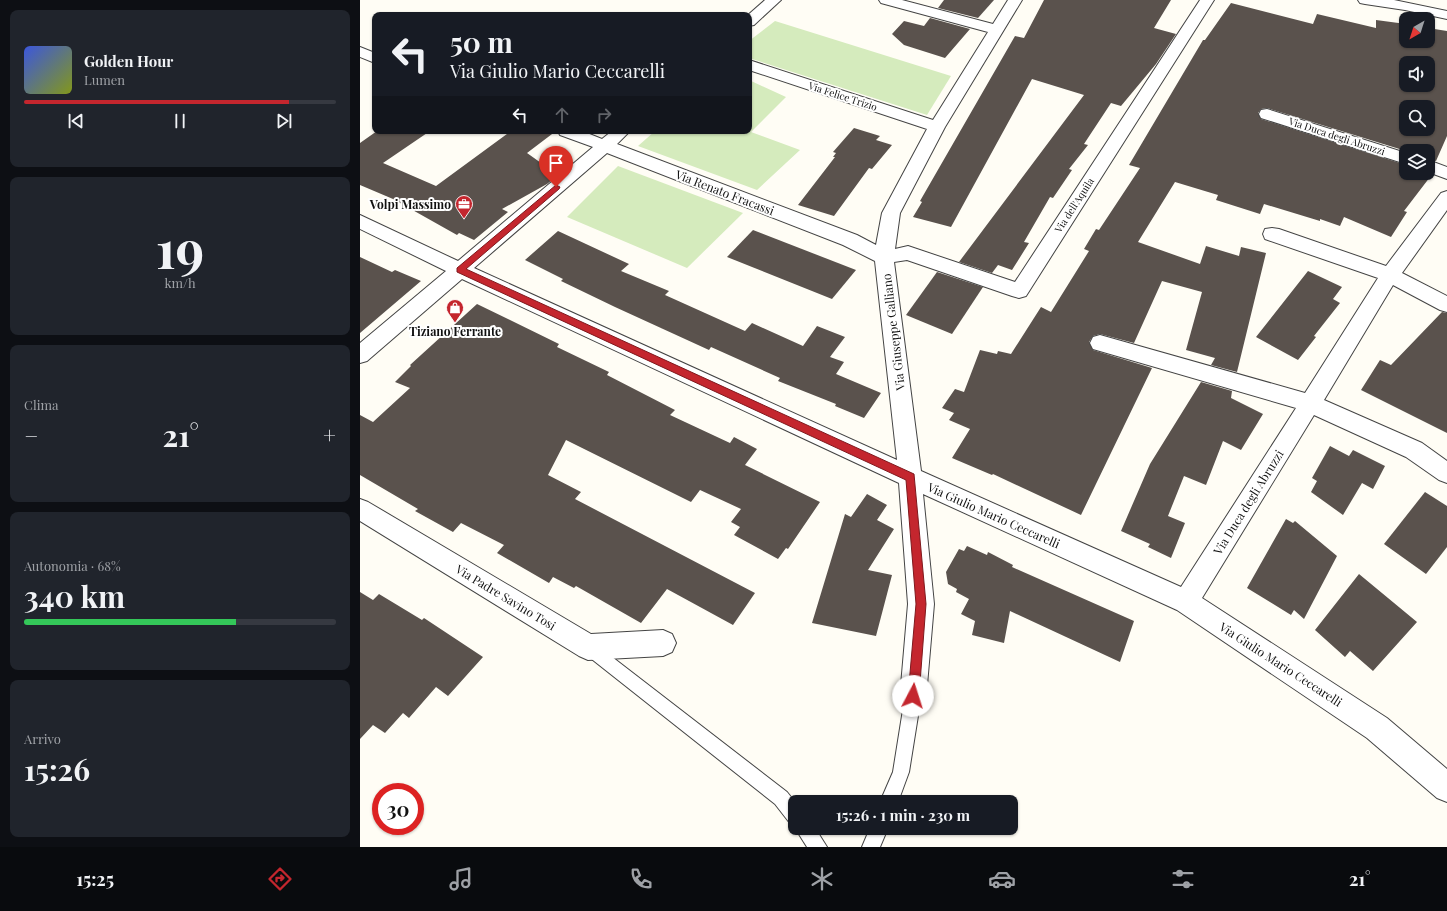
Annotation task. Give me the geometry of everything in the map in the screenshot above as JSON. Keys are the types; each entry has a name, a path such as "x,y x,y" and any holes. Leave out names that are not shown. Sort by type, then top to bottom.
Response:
{"street":[{"path":"752,19 774,0"},
{"path":"886,0 997,30"},
{"name":"Via Giuseppe Galliano","path":"913,696 921,604 910,477 884,257 891,213 937,127 1015,0"},
{"name":"Via dell'Aquila","path":"884,257 908,253 1019,291 1207,0"},
{"path":"1365,0 1405,6 1447,15"},
{"path":"360,52 372,57"},
{"name":"Via Felice Trizio","path":"752,66 937,127"},
{"name":"Via Duca degli Abruzzi","path":"1267,114 1399,157"},
{"name":"Via Renato Fracassi","path":"574,134 850,240 884,257"},
{"path":"360,355 618,134"},
{"path":"1435,169 1447,173"},
{"name":"Via Duca degli Abruzzi","path":"1186,602 1390,275 1447,196"},
{"name":"Via Giulio Mario Ceccarelli","path":"360,221 460,270 1186,602 1377,728 1447,788"},
{"path":"1272,234 1390,275 1447,305"},
{"path":"1100,343 1310,403 1414,450 1447,473"},
{"name":"Via Padre Savino Tosi","path":"360,509 588,647"},
{"path":"588,647 663,643"}],"lane":[{"path":"588,647 781,798 788,807"},
{"path":"892,795 901,772 913,696"},
{"path":"809,835 818,847"},
{"path":"871,847 876,835"}],"green space":[{"path":"775,21 951,76 927,115 752,59 752,39"},
{"path":"752,81 786,97 752,131"},
{"path":"752,132 800,150 757,190 638,146 652,134 752,134"},
{"path":"618,166 743,213 687,268 567,217"}],"building":[{"path":"944,0 994,0 978,18 938,8"},
{"path":"1044,0 1171,0 1154,28 1176,34 1156,64 1121,106 1111,103 1084,144 1088,145 1069,169 1072,170 1053,198 1050,197 1024,242 1029,243 1012,270 998,265 992,273 959,262 1084,95 1032,79 951,227 913,217 922,202 920,201 1015,36 1024,38"},
{"path":"1231,3 1313,24 1317,14 1376,28 1376,20 1399,23 1399,48 1435,48 1435,29 1447,31 1447,136 1436,161 1435,144 1399,144 1399,149 1267,108 1261,109 1258,113 1261,119 1399,163 1399,180 1428,180 1404,211 1407,212 1391,237 1344,217 1340,226 1264,204 1260,214 1216,200 1218,195 1175,182 1138,242 1200,264 1206,246 1239,256 1241,247 1266,253 1237,372 1211,365 1215,358 1186,350 1202,292 1162,281 1134,343 1100,334 1093,336 1089,342 1093,350 1152,368 1081,515 993,474 992,475 952,458 970,429 949,420 954,413 942,408 955,389 964,392 980,350 997,354 998,351 1011,354 1041,307 1051,312 1089,251 1084,249 1096,229 1099,230 1140,168 1129,165 1203,40 1205,40"},
{"path":"930,18 970,29 945,58 904,45 892,34 904,21 924,26"},
{"path":"854,128 880,136 876,140 892,145 872,169 869,168 834,216 798,205 835,157 833,157 836,153 833,152"},
{"path":"373,134 426,134 383,163 436,186 507,134 552,134 527,153 558,175 547,184 502,209 508,212 474,240 459,233 457,235 393,199 360,185 360,143"},
{"path":"753,230 856,270 832,299 727,257"},
{"path":"558,231 629,264 621,271 669,291 665,295 745,331 752,323 803,346 817,326 845,337 830,357 844,362 836,374 881,393 864,418 835,406 836,404 778,381 780,378 711,347 709,350 615,307 561,281 563,279 525,260"},
{"path":"360,257 392,272 395,270 421,281 360,333"},
{"path":"1308,271 1342,287 1333,299 1340,303 1314,336 1316,337 1298,360 1256,337"},
{"path":"937,272 983,287 952,334 906,315"},
{"path":"477,304 559,344 557,347 609,372 607,375 675,410 670,415 730,443 734,437 757,449 745,465 820,502 788,549 786,548 778,559 734,535 740,527 731,522 741,509 700,490 691,502 566,440 548,475 581,492 575,499 755,593 733,625 667,589 641,623 576,586 574,588 553,577 549,583 497,553 504,545 461,523 453,532 415,511 418,509 360,475 360,415 373,422 410,388 395,382 411,366 410,365"},
{"path":"1442,312 1447,313 1447,433 1361,390 1380,360 1391,365"},
{"path":"1201,382 1232,391 1231,398 1263,414 1241,450 1223,441 1206,485 1184,476 1168,516 1185,523 1171,558 1148,547 1150,544 1121,531 1150,464"},
{"path":"1330,446 1349,456 1353,450 1385,466 1373,489 1362,483 1343,515 1311,492 1317,481 1312,478"},
{"path":"1425,492 1447,506 1447,547 1426,574 1384,544"},
{"path":"867,494 887,505 877,520 894,529 868,570 892,575 876,636 812,623 845,514 851,517"},
{"path":"1286,519 1293,523 1295,521 1337,556 1304,619 1294,610 1291,615 1247,588"},
{"path":"967,546 987,555 988,552 1013,565 1012,567 1134,621 1120,662 1010,611 1004,643 972,635 975,621 961,614 969,599 956,592 957,589 948,584 946,572 959,549 964,551"},
{"path":"1359,574 1417,622 1373,671 1350,651 1345,657 1315,630"},
{"path":"360,592 373,600 379,594 422,620 424,618 483,657 448,696 436,687 409,718 403,713 385,733 373,725 360,739"}],"place":[{"name":"Volpi Massimo","path":"464,219"},
{"name":"Tiziano Ferrante","path":"455,323"}],"route":[{"path":"556,187 460,270 910,477 921,604 913,696"}]}
